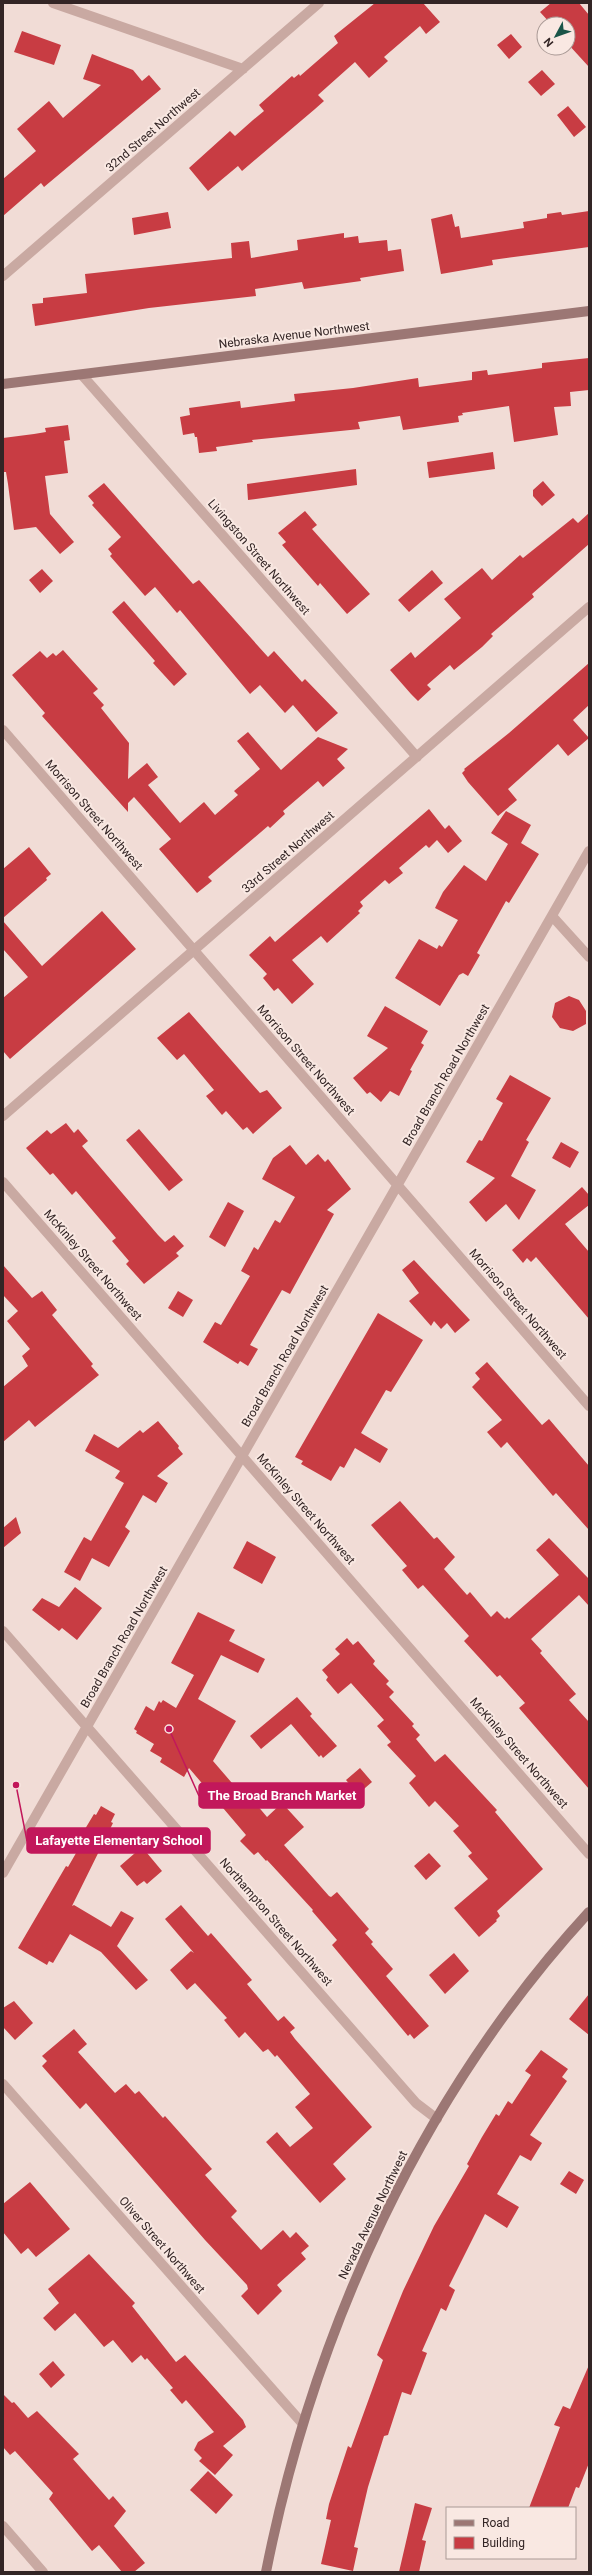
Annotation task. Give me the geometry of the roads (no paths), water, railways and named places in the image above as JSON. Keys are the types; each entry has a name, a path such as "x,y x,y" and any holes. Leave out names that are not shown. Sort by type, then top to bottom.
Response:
{"street":[{"path":"53,3 243,69"},
{"name":"32nd Street Northwest","path":"3,276 319,3"},
{"name":"Nebraska Avenue Northwest","path":"3,384 589,311"},
{"name":"Livingston Street Northwest","path":"82,375 417,757"},
{"name":"33rd Street Northwest","path":"3,1116 589,607"},
{"name":"Morrison Street Northwest","path":"3,730 397,1187 589,1406"},
{"name":"Broad Branch Road Northwest","path":"3,1873 243,1457 589,851"},
{"path":"552,916 589,958"},
{"name":"McKinley Street Northwest","path":"3,1182 589,1854"},
{"name":"Northampton Street Northwest","path":"3,1631 416,2103 437,2119"},
{"name":"Nevada Avenue Northwest","path":"266,2572 282,2499 302,2423 324,2357 360,2268 393,2199 437,2119 504,2018 589,1912"},
{"name":"Oliver Street Northwest","path":"3,2084 302,2423"},
{"path":"3,2526 43,2572"}],"place":[{"name":"The Broad Branch Market","path":"169,1729"},
{"name":"Lafayette Elementary School","path":"16,1785"}]}
